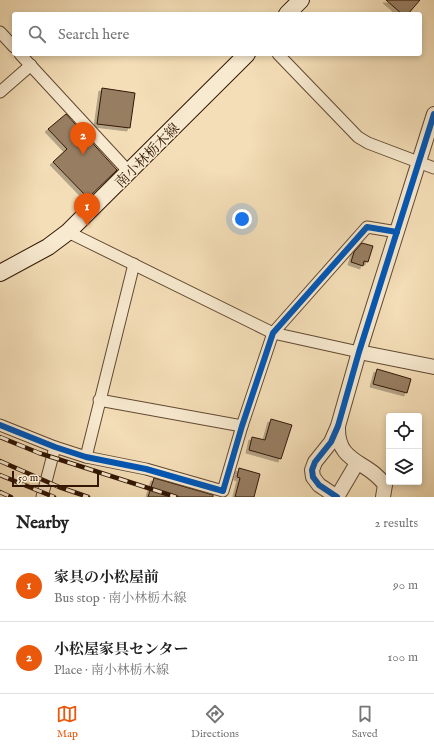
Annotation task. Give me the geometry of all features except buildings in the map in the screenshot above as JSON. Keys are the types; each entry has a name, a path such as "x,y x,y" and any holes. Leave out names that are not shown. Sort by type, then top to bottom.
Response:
{"main road":[{"path":"289,12 301,0"},
{"name":"南小林栃木線","path":"0,273 48,247 68,232 246,56"}],"street":[{"path":"0,32 12,46"},
{"path":"22,56 130,172"},
{"path":"280,56 358,137 368,143 419,161 434,168"},
{"path":"0,92 31,65"},
{"path":"357,463 337,497 319,485 313,477 312,470 315,462 331,442 338,426 359,352 434,114"},
{"path":"0,424 55,447 86,457 146,469 223,491 242,426 273,333 367,227 397,232"},
{"path":"68,232 273,333 434,367"},
{"path":"86,457 134,264"},
{"path":"99,400 242,426"},
{"path":"338,426 340,446 345,453 357,463 379,477 385,485 383,497"},
{"path":"42,497 55,447"}],"railway":[{"path":"0,437 39,453 176,497"},
{"path":"0,461 59,487 88,497"},
{"path":"0,475 54,497"},
{"path":"0,492 11,497"}],"cycle path":[{"path":"337,497 319,485 313,477 312,470 315,462 331,442 338,426 359,352 434,114"},
{"path":"0,425 55,447 86,457 146,469 223,491 242,426 273,333 367,227 397,232"}],"place":[{"name":"小松屋家具センター","path":"83,155"},
{"name":"家具の小松屋前","path":"87,226"}]}
